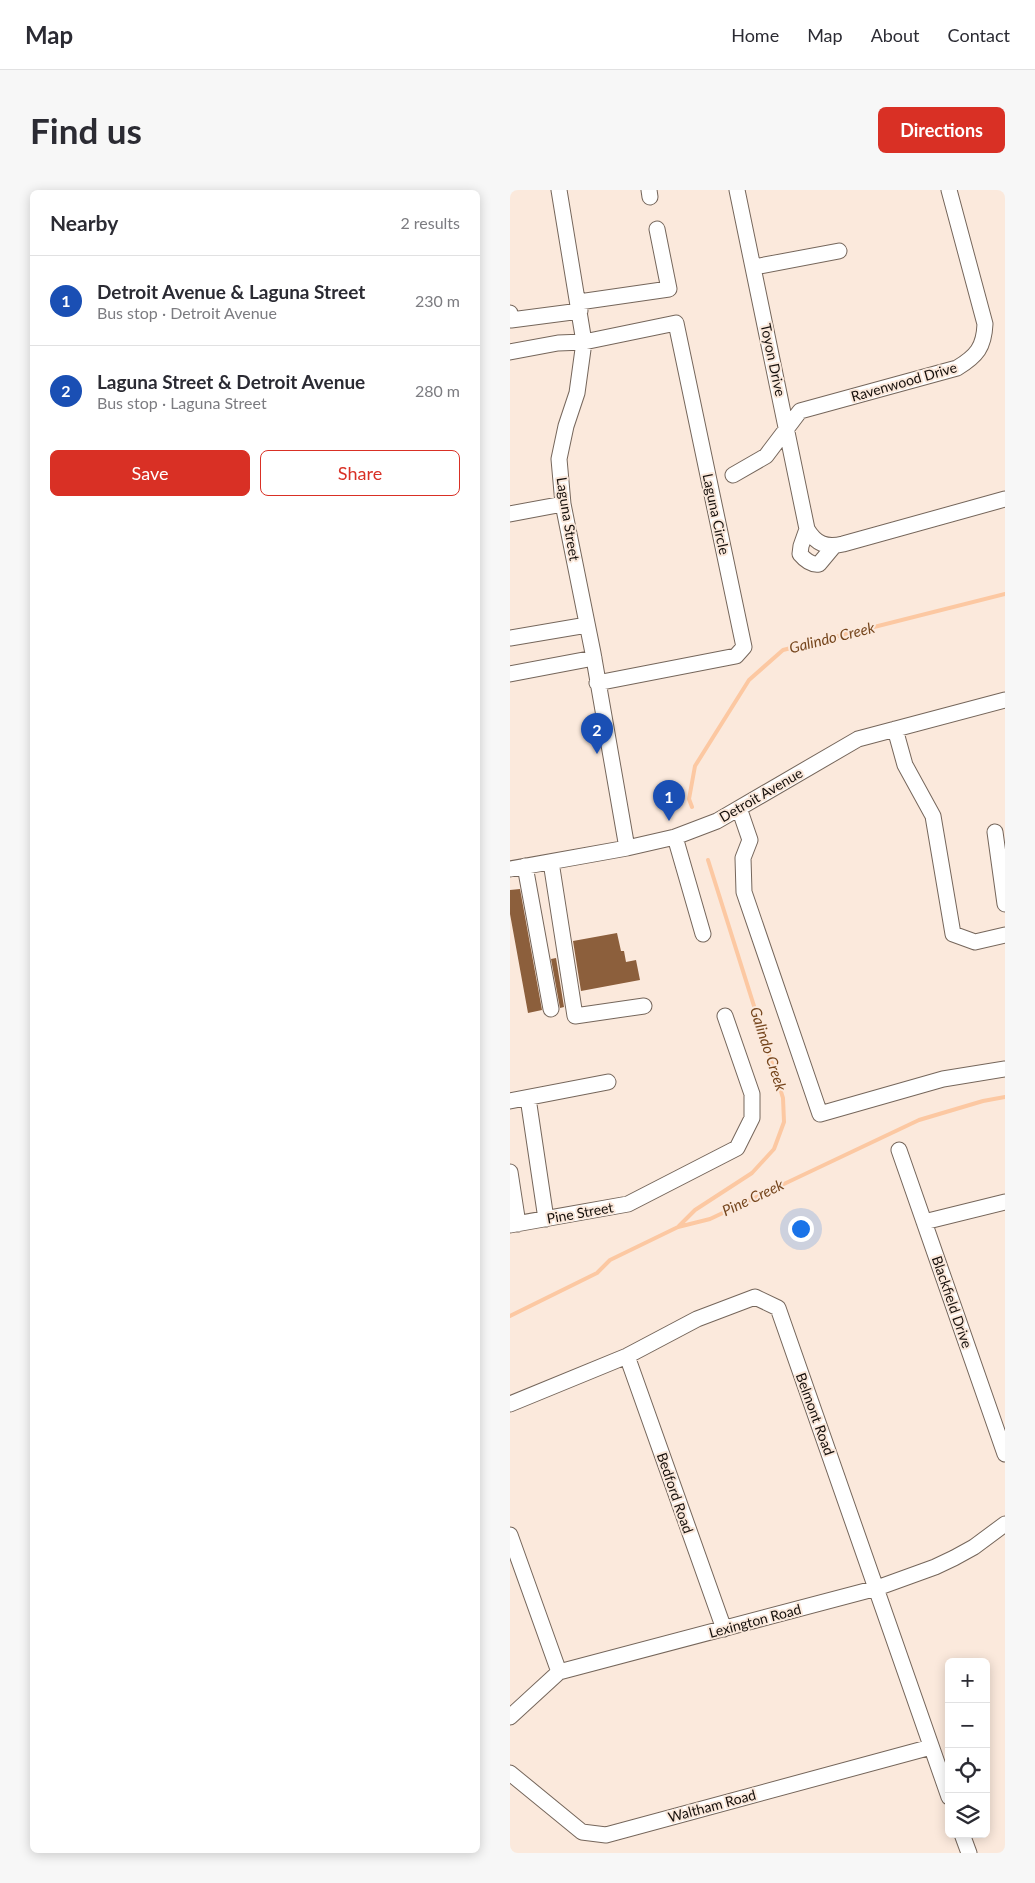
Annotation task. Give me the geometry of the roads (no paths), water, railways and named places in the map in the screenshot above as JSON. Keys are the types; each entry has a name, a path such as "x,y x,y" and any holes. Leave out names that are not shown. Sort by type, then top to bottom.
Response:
{"street":[{"name":"Laguna Street","path":"559,190 584,342 577,394 566,426 559,459 563,504 594,658 627,848"},
{"name":"Toyon Drive","path":"738,190 807,529 800,554 814,564 819,564 834,546"},
{"name":"Ravenwood Drive","path":"733,475 766,456 800,411 957,368 970,360 979,349 984,339 985,324 949,190"},
{"path":"510,313 512,320 669,289 657,229"},
{"path":"754,267 839,251"},
{"name":"Laguna Circle","path":"584,342 676,323 744,647 736,656 597,683"},
{"path":"510,352 584,342"},
{"path":"807,529 816,542 834,546 1005,499"},
{"path":"510,514 563,504"},
{"path":"510,638 587,625"},
{"path":"510,674 594,658"},
{"name":"Detroit Avenue","path":"517,867 627,848 675,837 717,821 858,739 1005,700"},
{"path":"895,729 904,765 933,816 953,934 975,942 1005,935"},
{"path":"739,808 750,840 743,858 744,892 820,1114 943,1080 1005,1070"},
{"path":"995,832 1001,851 1005,904"},
{"path":"675,837 703,934"},
{"path":"551,862 575,1016 644,1006"},
{"path":"517,867 550,1009"},
{"name":"Pine Street","path":"514,1225 628,1204 737,1148 752,1118 752,1094 725,1016"},
{"path":"510,1101 608,1082"},
{"path":"528,1098 546,1219"},
{"name":"Blackfield Drive","path":"899,1150 1005,1454"},
{"path":"510,1172 514,1225"},
{"path":"924,1222 1005,1202"},
{"name":"Belmont Road","path":"510,1404 627,1356 697,1320 755,1297 778,1308 948,1793"},
{"name":"Bedford Road","path":"627,1356 724,1630"},
{"name":"Lexington Road","path":"510,1717 559,1672 724,1630 877,1588 954,1558 974,1547 1005,1524"},
{"path":"510,1535 559,1672"},
{"name":"Waltham Road","path":"510,1773 582,1832 606,1834 931,1747"},
{"path":"963,1838 968,1853"}],"waterway":[{"name":"Galindo Creek","path":"692,807 689,799 695,766 749,680 783,650 1005,594"},
{"name":"Galindo Creek","path":"679,1226 695,1210 752,1173 774,1149 784,1122 783,1098 708,860"},
{"name":"Pine Creek","path":"510,1316 597,1273 610,1260 678,1227 710,1219 919,1120 983,1101 1005,1097"}],"place":[{"name":"Laguna Street & Detroit Avenue","path":"597,754"},
{"name":"Detroit Avenue & Laguna Street","path":"669,821"}]}
